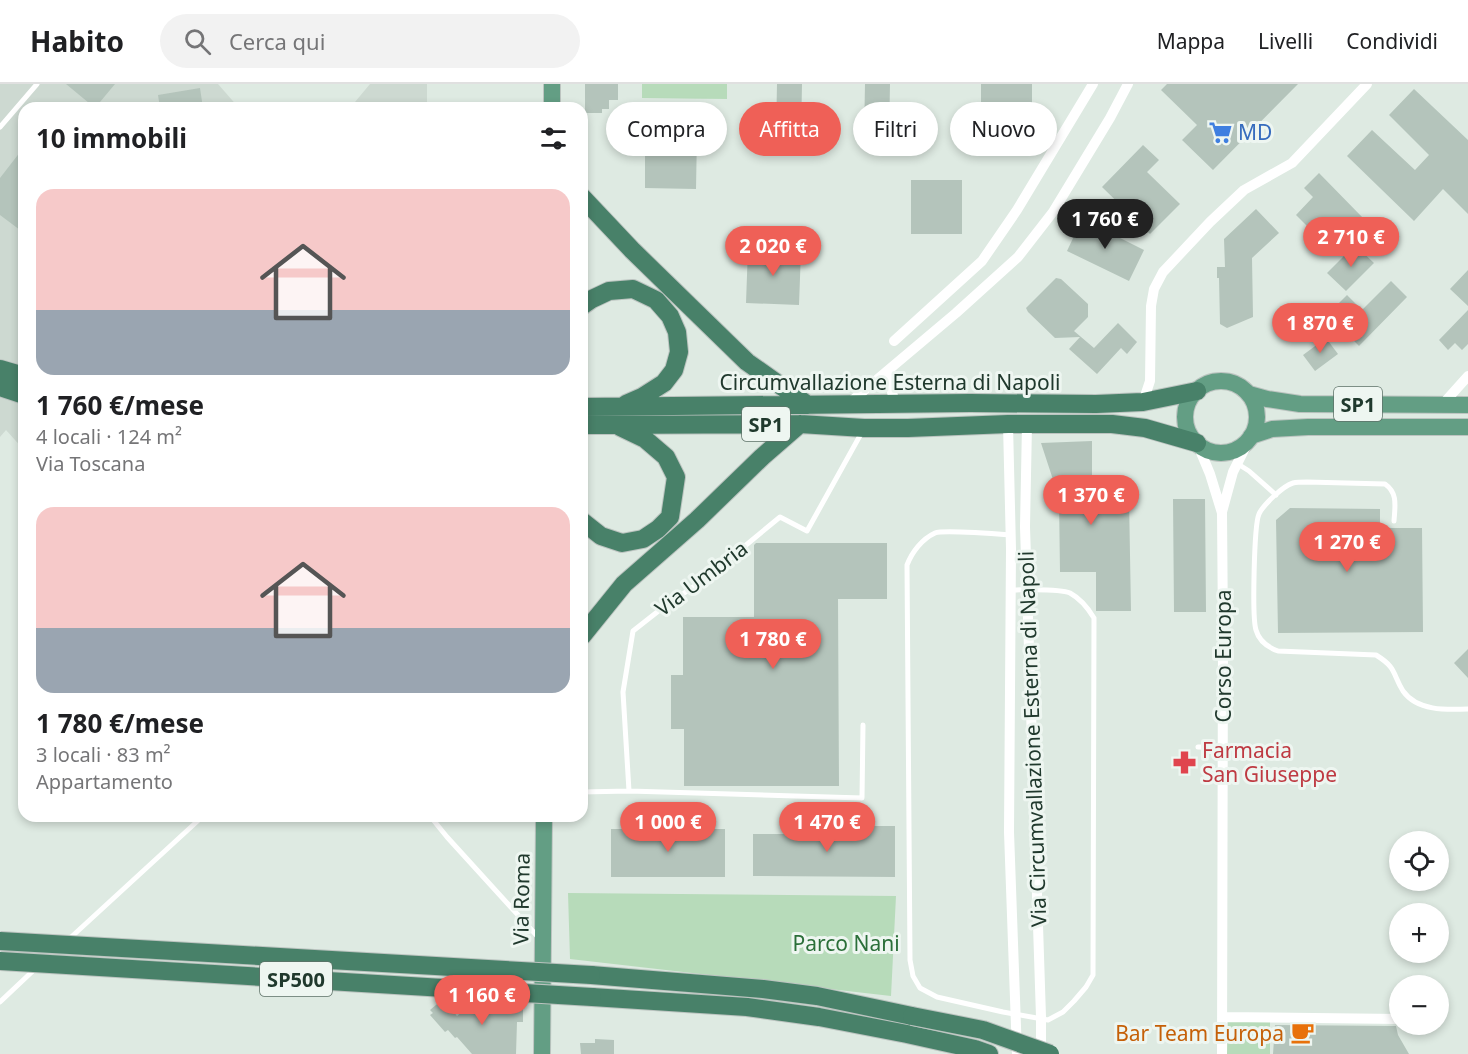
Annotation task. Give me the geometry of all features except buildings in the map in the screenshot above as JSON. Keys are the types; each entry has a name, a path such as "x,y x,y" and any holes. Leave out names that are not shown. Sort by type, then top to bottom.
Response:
{"highway":[{"path":"588,203 747,362 808,405"},
{"path":"588,301 609,291 633,289 656,300 670,316 677,332 679,352 674,370 664,383 621,406"},
{"path":"0,369 18,374"},
{"path":"0,387 18,392"},
{"name":"Circumvallazione Esterna di Napoli","path":"588,416 621,406 1096,404 1143,402 1197,391"},
{"name":"Circumvallazione Esterna di Napoli","path":"588,416 615,425 800,424 864,428 928,428 1008,424 1112,424 1145,428 1197,443"},
{"path":"588,629 624,584 800,424"},
{"path":"588,526 601,536 622,543 643,539 670,517 676,477 666,457 645,439 615,425"},
{"name":"SP500","path":"0,941 591,975 784,992 817,996 983,1030 1050,1054"},
{"name":"SP500","path":"0,961 747,1007 819,1017 907,1034 989,1054"}],"main road":[{"path":"552,84 552,102"},
{"path":"1218,381 1229,382 1249,394 1257,415 1256,426 1245,444 1226,453 1205,449 1197,443 1186,423 1186,411 1197,391 1206,384 1218,381"},
{"name":"SP1","path":"1249,394 1300,404 1468,405"},
{"name":"SP1","path":"1251,436 1272,429 1308,427 1468,427"},
{"name":"Via Roma","path":"542,1054 544,822"}],"street":[{"path":"894,341 982,261 1017,210 1093,84"},
{"path":"848,404 956,313 1018,257 1053,212 1128,84"},
{"path":"1143,402 1150,381 1150,306 1154,289 1163,272 1244,190 1292,163 1367,84"},
{"path":"887,372 896,404"},
{"path":"1442,405 1468,376"},
{"name":"Via Circumvallazione Esterna di Napoli","path":"1008,424 1011,535 1009,832 1017,1054"},
{"name":"Via Circumvallazione Esterna di Napoli","path":"1027,424 1026,527 1041,1054"},
{"path":"1222,513 1233,472 1251,436"},
{"name":"Corso Europa","path":"1197,443 1210,474 1222,513 1222,1054"},
{"path":"1222,1017 1389,1019"}],"lane":[{"path":"22,102 37,84"},
{"path":"0,127 18,106"},
{"name":"Via Umbria","path":"629,791 623,692 633,631 706,578 780,517 807,531 864,428"},
{"path":"1238,464 1276,495"},
{"path":"1394,521 1396,497 1391,488 1384,484 1307,482 1294,483 1284,488 1259,514 1256,528 1253,612 1255,629 1260,639 1268,647 1278,651 1376,655 1393,669 1403,690 1419,706 1450,710 1468,709"},
{"path":"1011,535 936,532 912,553 907,565 910,960 913,976 920,988 937,997 1048,1020 1063,1012 1086,987 1093,975 1094,618 1087,607 1068,592 1011,590"},
{"path":"588,792 862,798 863,725"},
{"path":"1198,747 1223,747"},
{"path":"53,953 195,822"},
{"path":"435,822 543,942"},
{"path":"0,1002 44,961"}],"shaded area":[{"path":"0,84 218,84 234,102 18,102 18,364 0,360"},
{"path":"370,84 427,84 427,102 355,102"},
{"path":"0,395 18,401 18,443 6,430 0,437"}],"green space":[{"path":"642,84 727,84 727,99 642,98"},
{"name":"Parco Nani","path":"568,893 896,896 891,996 570,959"},
{"path":"1228,1021 1270,1021 1270,1054 1227,1054"}],"place":[{"name":"MD","path":"1220,132"},
{"name":"Farmacia San Giuseppe","path":"1184,762"},
{"name":"Bar Team Europa","path":"1302,1033"}]}
